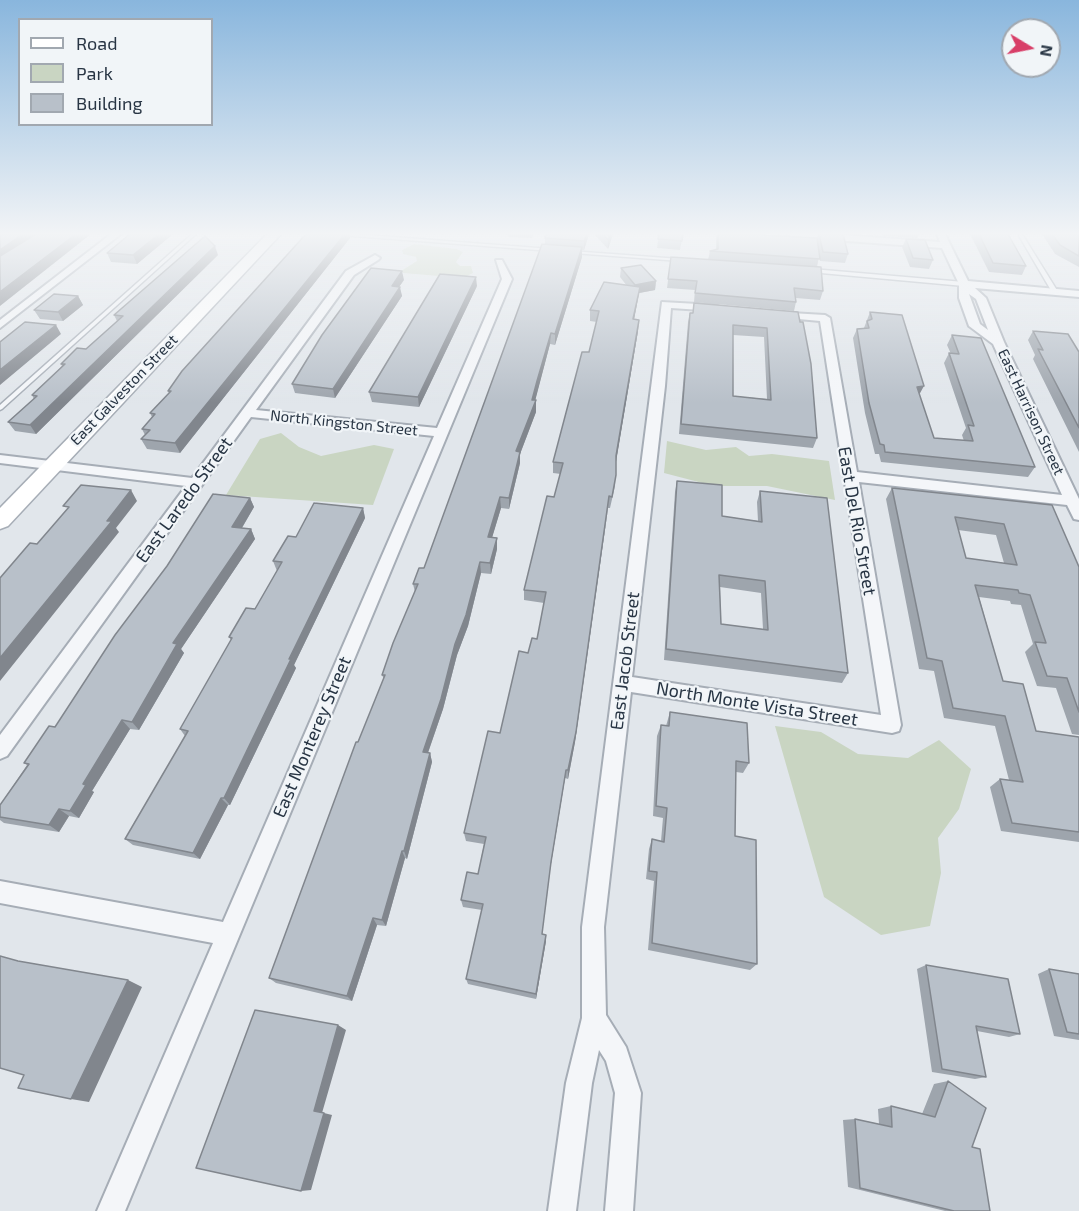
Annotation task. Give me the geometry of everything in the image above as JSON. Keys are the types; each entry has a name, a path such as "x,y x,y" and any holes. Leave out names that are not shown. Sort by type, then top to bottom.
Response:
{"street":[{"path":"0,326 45,291"},
{"name":"East Galveston Street","path":"0,521 220,291"},
{"name":"East Laredo Street","path":"0,750 337,291"},
{"name":"East Monterey Street","path":"111,1211 502,291"},
{"name":"East Harrison Street","path":"964,291 964,298 975,326 998,342"},
{"name":"East Harrison Street","path":"972,291 981,298 998,342 1079,514"},
{"path":"1038,291 1079,294"},
{"name":"East Jacob Street","path":"562,1211 579,1083 594,1018 593,927 659,386 666,304 723,309"},
{"name":"East Del Rio Street","path":"768,313 825,318 849,476 892,725"},
{"name":"North Kingston Street","path":"247,413 441,433"},
{"path":"0,459 197,483"},
{"path":"849,476 1073,501"},
{"name":"North Monte Vista Street","path":"622,683 892,725"},
{"path":"0,892 228,934"},
{"path":"594,1018 617,1056 628,1093 619,1211"}],"lane":[{"path":"0,408 131,291"}],"green space":[{"path":"281,433 299,447 321,456 374,445 394,449 373,505 226,495 260,439"},
{"path":"667,441 706,450 736,447 749,456 772,454 829,461 835,500 767,486 714,486 664,473"},
{"path":"775,726 821,732 858,754 908,758 939,740 971,769 959,809 938,838 941,873 930,926 881,935 824,897"}],"building":[{"path":"142,291 169,291 30,425 8,422 37,396 32,395 65,364 61,364 77,348 86,349 123,316 114,315"},
{"path":"255,291 299,291 175,443 141,439 150,430 142,429 155,414 150,413 171,391 168,391 182,371"},
{"path":"355,291 398,291 333,389 292,384 322,335"},
{"path":"430,291 469,291 418,397 369,392"},
{"path":"525,291 568,291 555,334 551,333 532,400 536,400 516,451 520,452 509,498 500,497 488,537 497,538 490,563 480,562 441,699 423,752 430,753 404,851 402,851 382,920 373,918 347,996 269,978 356,742 358,742 385,675 382,675 393,643 418,584 413,584 419,568 424,568"},
{"path":"600,291 639,291 633,319 639,320 616,456 616,475 612,497 609,496 576,732 568,770 566,770 551,862 542,934 546,935 536,994 466,979 483,904 461,900 467,872 478,874 486,837 464,833 488,731 500,733 519,651 528,653 532,638 537,639 546,592 524,590 547,496 554,497 563,463 553,462 582,352 589,352 599,311 590,310"},
{"path":"695,291 794,291 796,302 695,293"},
{"path":"54,294 78,296 58,312 34,310"},
{"path":"694,303 798,312 800,322 803,322 811,364 817,438 681,424 690,313 693,313","holes":["733,325 767,328 771,400 733,396"]},
{"path":"870,312 902,315 924,386 917,387 934,438 973,441 968,425 974,426 949,353 959,354 952,335 981,338 1035,467 885,452 884,445 880,444 869,403 857,329 869,328 867,321 872,319"},
{"path":"25,322 56,325 0,370 0,342"},
{"path":"1033,331 1068,334 1079,352 1079,428 1038,349 1043,350"},
{"path":"677,481 722,485 722,516 762,522 760,491 827,498 848,673 666,649","holes":["719,575 765,581 768,630 721,624"]},
{"path":"81,485 131,490 107,521 112,521 0,658 0,578 30,543 37,544 69,507 63,506"},
{"path":"892,488 1052,505 1079,567 1079,712 1067,678 1047,676 1035,642 1046,643 1030,595 1019,593 1018,590 975,585 1003,681 1023,684 1036,731 1079,737 1079,832 1012,823 1000,779 1023,782 1005,716 953,708 942,661 927,658","holes":["955,517 1004,524 1017,565 966,558"]},
{"path":"213,494 250,498 232,527 251,529 173,643 177,644 132,722 122,720 83,784 86,785 70,811 59,809 49,825 0,817 0,805 29,764 24,763 49,726 55,727 115,635 167,566"},
{"path":"314,503 363,508 224,798 221,798 193,853 125,839 188,731 180,729 232,638 229,637 246,608 255,609 282,562 273,561 288,536 296,537"},
{"path":"670,712 747,723 749,763 736,761 735,836 756,840 757,964 652,943 657,872 649,871 652,839 664,842 667,808 656,806 661,725 669,726"},
{"path":"0,956 128,980 71,1099 18,1088 24,1075 0,1068"},
{"path":"926,965 1008,979 1020,1034 976,1026 986,1077 942,1069"},
{"path":"1049,969 1079,974 1079,1034 1067,1032"},
{"path":"255,1010 338,1025 314,1111 324,1113 301,1191 196,1168"},
{"path":"948,1081 986,1108 972,1147 980,1149 990,1211 954,1211 860,1188 855,1119 892,1127 891,1106 935,1117"}]}
